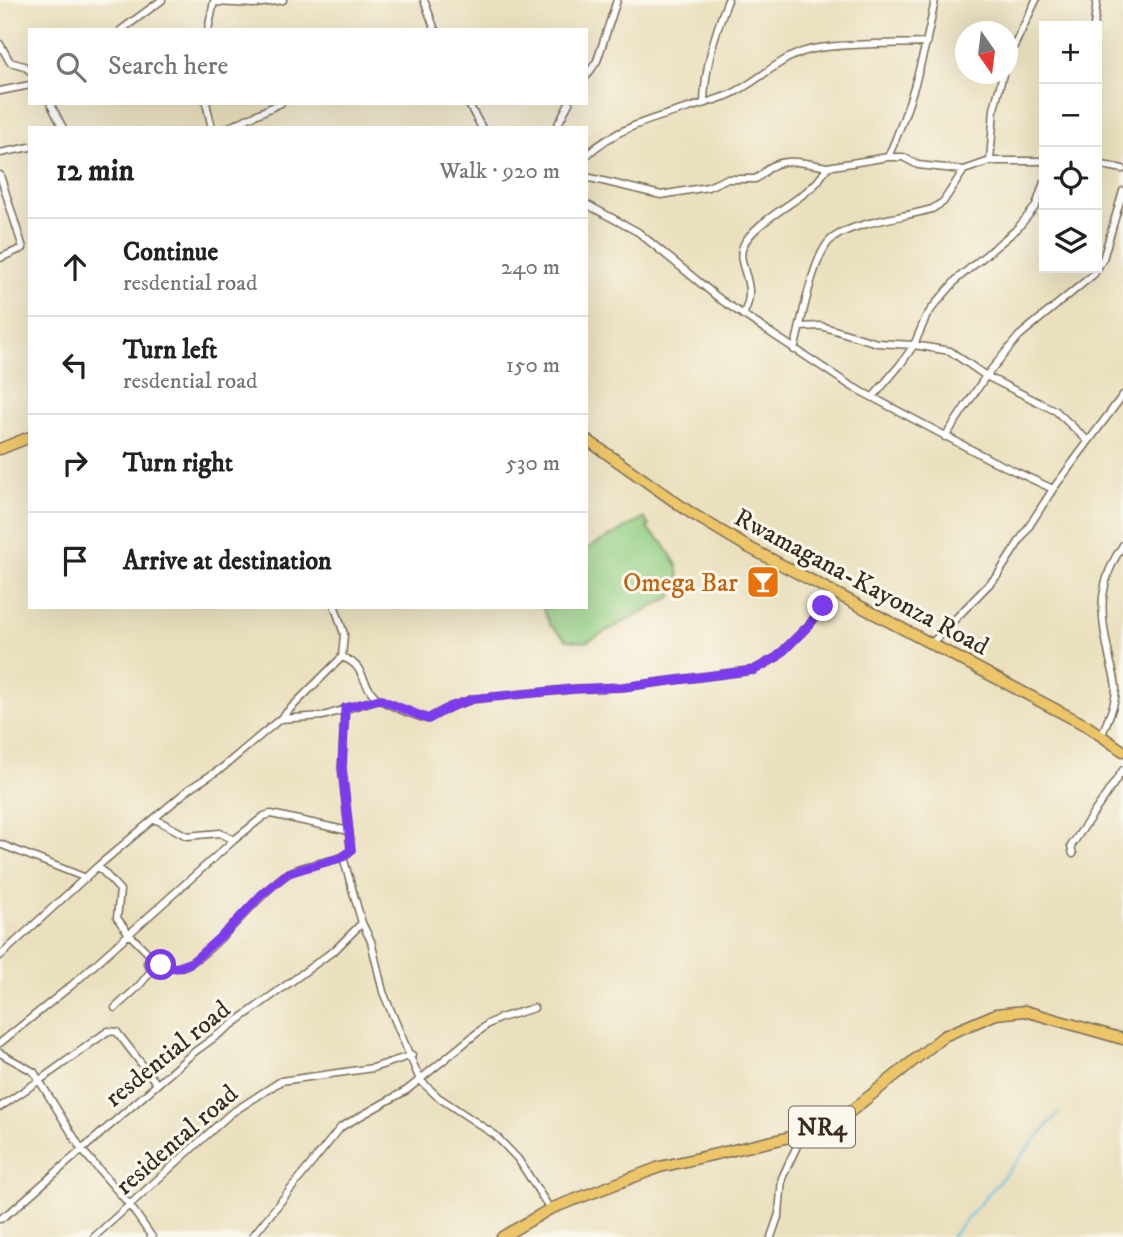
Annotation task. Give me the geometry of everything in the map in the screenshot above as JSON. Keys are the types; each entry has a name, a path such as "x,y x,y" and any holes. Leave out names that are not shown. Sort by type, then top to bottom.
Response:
{"highway":[{"path":"0,449 28,438"},
{"name":"Rwamagana-Kayonza Road","path":"588,440 691,513 746,546 1102,735 1123,751"},
{"name":"NR4","path":"502,1237 550,1209 660,1167 803,1134 839,1120 944,1036 996,1014 1025,1011 1123,1039"}],"street":[{"path":"124,28 162,0"},
{"path":"208,28 214,1 255,4 283,0"},
{"path":"588,74 597,61 617,0"},
{"path":"704,102 704,83 714,40 728,0"},
{"path":"888,157 902,125 927,43 934,0"},
{"path":"1018,38 1036,0"},
{"path":"1095,21 1097,0"},
{"path":"427,1 434,28"},
{"path":"588,154 598,144 628,128 745,87 776,63 818,48 927,43"},
{"path":"0,44 10,62 28,69"},
{"path":"990,161 994,109 1000,84"},
{"path":"0,91 28,85"},
{"path":"51,105 62,126"},
{"path":"206,105 212,126"},
{"path":"231,126 277,105"},
{"path":"469,105 481,126"},
{"path":"557,126 568,105"},
{"path":"0,153 28,147"},
{"path":"588,177 661,195 708,187 726,178 755,179 773,165 779,164 808,163 827,167 888,157 903,158 918,165 964,170 990,161 1039,161"},
{"path":"1102,165 1123,169"},
{"path":"743,315 751,298 742,258 742,248 747,239 817,183 827,167"},
{"path":"794,350 818,259 830,239 853,228 932,209 943,202 964,170"},
{"path":"0,175 3,200 23,248 0,258"},
{"path":"945,437 986,376 1019,335 1094,274 1104,260 1123,191"},
{"path":"873,397 914,345 933,307 957,279 1017,229 1036,206 1039,197"},
{"path":"588,205 638,232 743,315 772,332 794,350 945,437 1053,489"},
{"path":"800,327 821,326 877,343 950,351 986,376 1056,411 1088,442"},
{"path":"931,644 997,576 1053,489 1123,395"},
{"path":"1102,735 1111,713 1116,687 1105,630 1103,587 1108,571 1123,545"},
{"path":"342,657 352,661 362,673 372,694 428,719 473,699 623,687 754,670 777,657 810,624 833,594"},
{"path":"0,956 98,866 279,719 342,657 344,634 336,609"},
{"path":"279,719 323,716 379,699"},
{"path":"148,963 177,968 192,962 228,930 262,894 288,873 343,857 351,850 342,768 345,708"},
{"path":"1073,854 1071,846 1123,770"},
{"path":"0,1043 72,985 264,816 271,814 349,831"},
{"path":"155,819 187,836 220,833 234,840"},
{"path":"0,844 86,878"},
{"path":"343,857 383,992 421,1080 438,1097 495,1135 518,1159 550,1209"},
{"path":"98,866 117,885 120,898 117,918 150,955 150,971 115,1008"},
{"name":"resdential road","path":"0,1219 157,1084 236,1020 336,949 362,923"},
{"path":"252,1237 341,1127 407,1090 488,1024 534,1008"},
{"name":"resdential road","path":"0,1107 108,1031 117,1031 157,1084"},
{"path":"0,1053 34,1072 82,1150 129,1204 152,1237"},
{"name":"residental road","path":"94,1237 230,1114 282,1081 373,1068 395,1063 412,1055"},
{"path":"771,1237 779,1214 782,1178 803,1134"}],"green space":[{"path":"644,518 649,526 647,529 663,543 677,565 680,582 671,597 586,642 567,640 550,625 543,609 588,609 588,548"}],"waterway":[{"path":"951,1237 1059,1112"}],"place":[{"name":"Omega Bar","path":"763,582"}],"route":[{"path":"161,965 177,968 192,962 228,930 262,894 288,873 343,857 351,850 342,768 345,708 379,699 428,719 473,699 623,687 754,670 777,657 810,624 823,606"}]}
